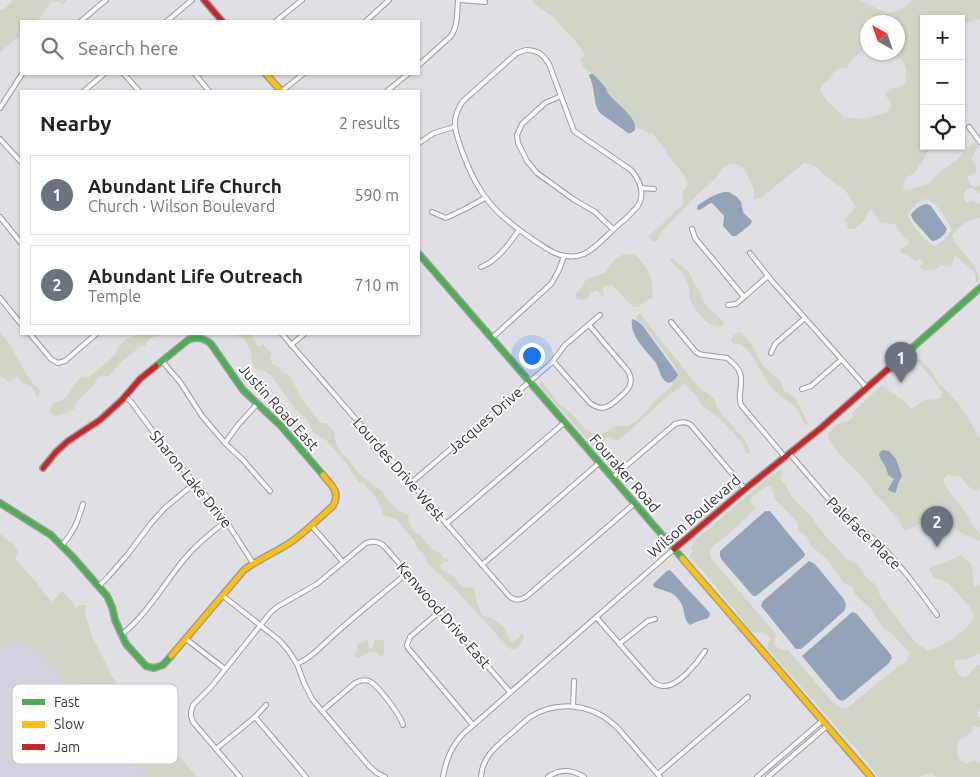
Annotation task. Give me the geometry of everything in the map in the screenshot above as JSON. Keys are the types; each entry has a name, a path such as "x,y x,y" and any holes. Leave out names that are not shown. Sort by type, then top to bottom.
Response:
{"main road":[{"path":"204,0 221,20"},
{"path":"267,75 280,90"},
{"name":"Fouraker Road","path":"420,255 871,777"},
{"name":"Wilson Boulevard","path":"674,549 744,489 821,428 980,288"},
{"name":"Justin Road East","path":"162,361 190,339 201,338 211,344 243,390 281,426 334,488 336,501 333,506 311,525"},
{"path":"42,468 62,446 100,420 140,379 162,361"},
{"path":"0,503 51,535 62,546 107,596 121,635 132,651 146,666 154,668 163,665 237,576 253,563 280,549 311,525"}],"street":[{"path":"82,20 106,0"},
{"path":"168,20 192,0"},
{"path":"277,20 302,0"},
{"path":"367,20 389,0"},
{"path":"420,64 452,36 455,31 459,0 485,2"},
{"path":"526,50 539,52 545,58 549,64 560,96 574,131 631,170 639,181 641,188 641,199 632,213 590,251 578,256 564,256 552,252 501,216 484,198 472,176 454,127 457,112 463,101 517,54 526,50"},
{"path":"0,108 21,75"},
{"path":"85,90 103,75"},
{"path":"125,75 138,90"},
{"path":"196,75 208,90"},
{"path":"282,90 302,75"},
{"path":"388,90 407,75"},
{"path":"560,96 545,103 522,124 517,135 518,143 527,161 537,173 595,212 614,230"},
{"path":"420,142 434,133 454,127"},
{"path":"969,127 980,142"},
{"path":"0,139 20,161"},
{"path":"641,188 654,189"},
{"path":"432,212 443,217 450,217 484,198"},
{"path":"0,217 20,242"},
{"path":"692,229 696,238 744,297"},
{"path":"480,267 488,264 503,251 519,230"},
{"path":"750,253 867,388"},
{"path":"492,338 551,284 564,256"},
{"path":"728,305 736,304 768,276"},
{"path":"0,298 20,323"},
{"name":"Jacques Drive","path":"411,484 553,361 565,345 600,315"},
{"path":"771,353 775,344 805,318"},
{"name":"Paleface Place","path":"671,322 699,354 728,358 738,370 741,378 741,405 844,517 873,538 885,550 936,615"},
{"path":"553,361 590,403 597,407 610,406 628,391 631,378 628,371 589,325"},
{"path":"31,335 51,359 56,362 64,361 95,335"},
{"name":"Lourdes Drive West","path":"283,335 513,600 526,597 634,504"},
{"path":"292,345 303,335"},
{"path":"802,388 811,386 842,360"},
{"path":"162,361 180,382 202,416 270,491"},
{"name":"Sharon Lake Drive","path":"125,396 168,452 226,521 253,563"},
{"path":"225,443 238,425 258,404"},
{"path":"446,524 564,422"},
{"path":"612,478 675,424 682,422 691,425 744,489"},
{"path":"482,565 599,463"},
{"path":"99,586 128,554 152,522 166,507 195,483"},
{"path":"62,546 72,534 77,524 82,504"},
{"path":"121,635 142,616 186,557 206,536 226,521"},
{"path":"240,777 193,722 190,712 195,702 211,687 271,612 317,584 344,562 311,525"},
{"name":"Kenwood Drive East","path":"344,562 366,543 380,543 510,692"},
{"name":"Wilson Boulevard","path":"443,777 446,760 462,734 674,549"},
{"path":"297,664 313,654 336,632 408,573"},
{"path":"222,595 279,640 288,650 297,664 309,694 369,766 385,777"},
{"path":"440,611 410,637 407,642 408,648 473,725"},
{"path":"596,617 653,682 664,686 672,684 687,673 705,651"},
{"path":"619,644 648,621 655,618"},
{"path":"186,639 225,669"},
{"path":"322,711 355,683 366,680 380,692 402,719 403,725"},
{"path":"573,706 574,681"},
{"path":"481,777 484,762 491,750 525,721 544,710 573,706 591,710 611,722 659,776 748,697"},
{"path":"216,749 256,717 266,704"},
{"path":"256,717 306,777"},
{"path":"758,777 822,721"},
{"path":"768,777 826,726"},
{"path":"548,777 556,772 567,771 575,772 584,777"}],"shaded area":[{"path":"0,551 115,684 12,684 12,764 178,764 178,757 195,777 0,777"}],"green space":[{"path":"12,0 67,0 63,4 51,2 41,18 20,20 20,36 0,52 0,10 3,10"},
{"path":"532,0 859,0 881,11 893,13 899,11 913,0 980,0 980,19 965,23 965,15 920,15 920,150 928,150 913,174 907,177 903,186 905,190 928,184 958,159 974,142 977,143 978,147 971,158 977,169 976,172 968,176 968,180 969,183 976,187 980,184 980,193 971,188 966,191 964,199 968,203 973,201 980,204 980,218 964,224 952,236 976,269 979,281 975,283 976,277 974,272 955,255 951,268 940,265 936,269 922,269 920,266 924,262 921,259 915,261 908,255 900,252 901,248 907,246 909,241 903,237 895,224 881,223 871,208 864,220 855,229 849,229 844,220 856,207 845,190 824,175 816,166 804,163 762,197 754,200 754,189 744,168 737,164 729,164 662,231 656,242 652,241 649,236 684,203 682,192 686,189 687,185 685,176 655,136 636,126 629,114 609,94 597,78 584,67 580,59 585,55 576,42 551,15 538,7","holes":["860,15 905,15 905,60 902,60 906,71 905,83 897,88 890,89 885,94 892,105 887,113 860,119 844,117 827,101 820,91 821,86 836,69 848,68 849,62 860,52","925,199 937,207 952,229 945,239 934,246 919,232 907,214 918,202"]},
{"path":"624,254 635,255 643,264 651,279 652,297 638,307 633,307 612,285 602,286 604,295 602,297 598,291 594,291 590,293 587,299 577,299 575,294 583,286 584,282 589,278 605,273 614,260"},
{"path":"672,258 689,272 700,292 702,300 724,322 722,326 707,323 695,309 690,300 689,286 683,273 670,261"},
{"path":"640,313 691,378 699,387 714,398 720,412 745,441 750,453 746,453 743,444 720,418 702,406 697,397 685,384 667,397 617,441 607,437 595,448 539,385 540,382 543,382 559,403 590,432 607,432 615,426 632,424 643,415 657,398 673,385 672,382 678,375 675,366 650,333 637,321 637,316"},
{"path":"0,332 10,345 27,375 40,390 39,396 37,396 32,387 22,382 17,376 8,382 0,377"},
{"path":"738,332 741,332 751,343 765,368 780,380 784,391 795,398 808,423 805,426 799,412 793,405 770,386 750,353 739,343 734,345 731,341"},
{"path":"135,335 160,335 150,338 145,346 141,346 122,361 108,377 102,375 97,378 95,384 77,401 74,409 55,416 49,412 53,403 66,397 80,378 89,377 114,356 119,346 125,340"},
{"path":"234,335 252,335 258,347 263,344 272,352 270,357 272,364 279,367 281,372 286,373 291,378 302,399 320,423 325,423 334,431 336,444 341,453 349,460 359,474 383,492 388,501 397,510 408,515 414,532 419,534 433,550 440,553 443,557 449,558 449,561 442,563 440,566 441,570 455,577 459,584 466,588 472,587 475,590 477,603 483,616 503,626 511,642 515,641 522,634 524,636 517,649 510,649 454,588 427,563 414,540 396,519 383,515 378,502 365,484 359,482 348,465 326,440 313,432 306,418 295,409 271,375 254,367 250,350 243,338"},
{"path":"920,359 956,401 980,439 980,488 977,491 970,488 960,476 947,475 943,480 980,534 980,541 951,526 948,513 942,504 919,524 904,530 894,515 860,474 836,450 829,439 828,434 840,423 849,421 853,417 852,413 881,386 902,399 911,408 925,401 941,398 942,392 916,360"},
{"path":"780,470 782,471 780,479 786,485 789,493 846,558 858,565 866,577 877,586 880,596 915,642 928,651 962,632 974,616 969,606 950,585 943,580 934,578 929,570 933,566 961,555 972,565 974,587 980,584 980,652 963,660 956,660 955,667 962,677 967,677 974,668 980,665 980,707 977,712 978,717 980,717 980,727 973,726 972,731 959,740 957,751 958,757 962,762 966,764 975,760 980,763 980,777 936,777 931,772 919,777 878,777 860,753 768,649 771,639 763,633 753,633 690,557 690,554 693,552 690,548 696,540 770,476","holes":["771,485 775,500 797,522 798,531 807,537 810,545 827,559 845,584 852,587 855,594 871,609 883,628 890,632 909,652 907,662 900,665 847,708 841,708 833,703 788,650 780,649 774,645 776,634 711,558 710,552 713,546 729,534 756,508 750,503 750,499 765,487"]},
{"path":"0,534 13,544 18,552 15,559 51,602 62,591 76,608 86,605 85,614 93,639 111,676 118,684 68,684 41,653 29,643 15,641 0,649"},
{"path":"368,640 369,648 373,648 374,640 383,640 385,648 383,656 380,656 377,652 370,652 357,658 354,656 357,645"},
{"path":"178,755 197,777 149,777 138,764 178,764"}],"water":[{"path":"591,74 600,81 611,97 630,115 635,125 635,130 631,133 628,133 600,113 589,75"},
{"path":"724,192 729,192 737,197 741,202 743,212 752,221 751,224 736,236 732,236 723,226 724,216 712,203 699,210 697,209 698,205 704,201"},
{"path":"927,204 931,206 947,229 941,237 934,241 913,220 911,215 922,205"},
{"path":"632,319 643,326 677,373 678,375 673,381 668,383 663,379 656,363 636,337 633,331"},
{"path":"882,450 889,451 896,459 902,476 895,493 888,489 894,479 888,475 880,457 879,454"},
{"path":"765,511 770,511 805,554 804,557 756,596 753,596 722,560 720,551"},
{"path":"809,561 815,564 842,597 846,607 844,611 807,644 801,649 796,649 761,606 763,601"},
{"path":"670,570 709,612 708,618 690,625 686,620 683,606 677,597 654,587 653,584"},
{"path":"852,612 856,613 892,658 889,663 842,701 838,699 802,656"}],"traffic: fast":[{"path":"420,255 682,558"},
{"path":"887,370 980,288"},
{"path":"156,366 188,340 197,338 208,342 243,390 281,426 323,475"},
{"path":"0,503 51,535 72,556 107,596 126,644 146,666 154,668 163,665 171,656"}],"traffic: slow":[{"path":"267,75 280,90"},
{"path":"171,656 244,570 294,540 333,506 336,497 334,489 323,475"},
{"path":"682,558 871,777"}],"traffic: jam":[{"path":"204,0 221,20"},
{"path":"43,468 68,441 100,420 122,400 140,379 156,366"},
{"path":"674,549 821,428 887,370"}],"place":[{"name":"Abundant Life Church","path":"901,383"},
{"name":"Abundant Life Outreach","path":"937,547"}]}
